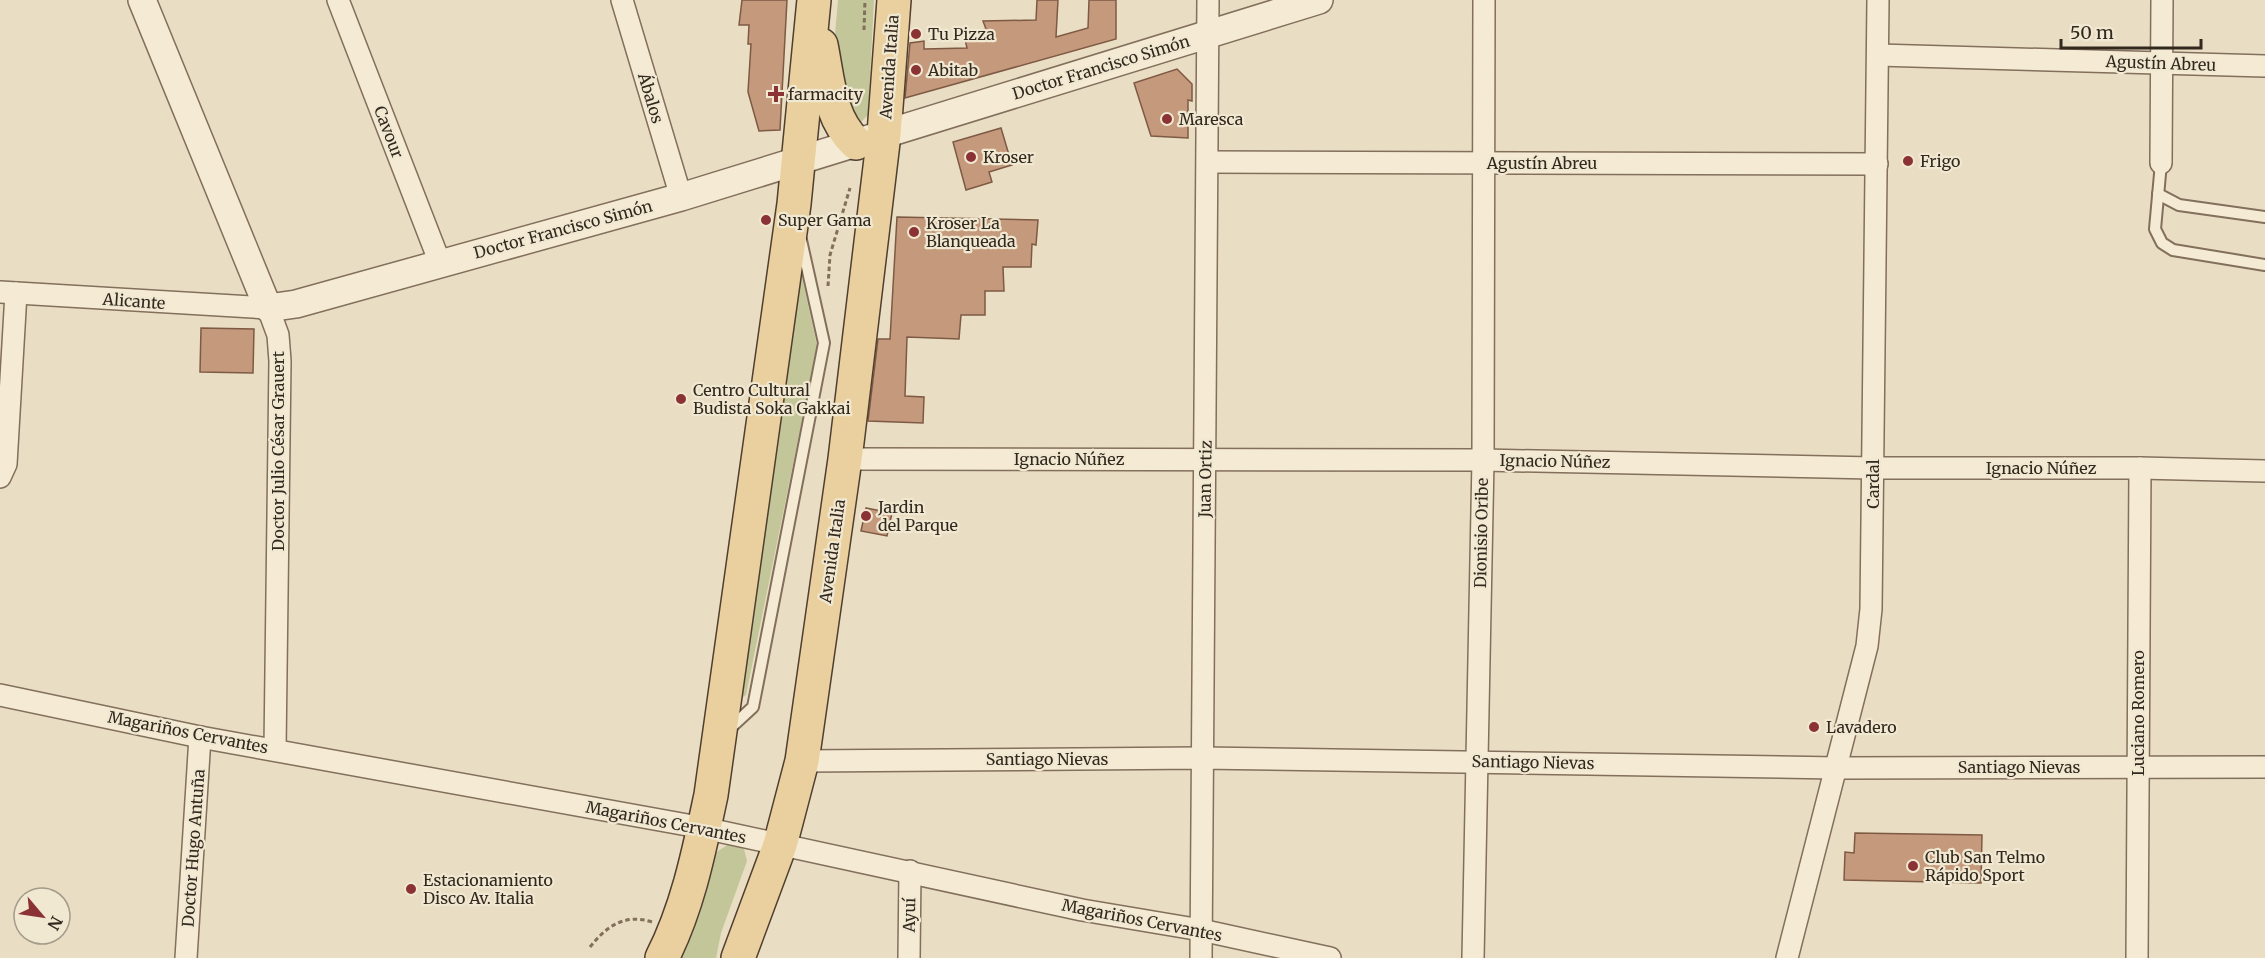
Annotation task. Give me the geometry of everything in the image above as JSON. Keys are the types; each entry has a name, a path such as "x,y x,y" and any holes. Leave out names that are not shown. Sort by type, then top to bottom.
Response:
{"main road":[{"name":"Avenida Italia","path":"738,958 769,842 802,761 845,459 870,139 894,0"},
{"path":"814,4 836,115 844,132 870,139"},
{"path":"668,944 695,867 704,828 718,740 794,204 814,4"},
{"path":"728,958 728,934 769,842"}],"street":[{"name":"Doctor Julio César Grauert","path":"142,0 278,335 280,361 275,749"},
{"name":"Cavour","path":"338,0 440,263"},
{"name":"Ábalos","path":"622,0 681,196"},
{"name":"Juan Ortiz","path":"1201,958 1208,0"},
{"name":"Doctor Francisco Simón","path":"268,308 296,304 798,162 1319,0"},
{"name":"Dionisio Oribe","path":"1473,958 1483,460 1484,0"},
{"name":"Cardal","path":"1787,958 1867,646 1871,609 1878,0"},
{"path":"2161,163 2162,0"},
{"name":"Agustín Abreu","path":"1878,55 2265,66"},
{"name":"Agustín Abreu","path":"1208,162 1877,164"},
{"name":"Alicante","path":"8,293 268,308"},
{"path":"0,477 6,464 8,293"},
{"name":"Ignacio Núñez","path":"845,459 1483,460 1873,468 2140,468 2265,471"},
{"name":"Luciano Romero","path":"2137,958 2140,468"},
{"name":"Magariños Cervantes","path":"0,695 200,737 704,828 1082,910 1201,930 1330,958"},
{"name":"Doctor Hugo Antuña","path":"186,958 200,737"},
{"name":"Santiago Nievas","path":"802,761 1201,758 1837,768 2265,767"},
{"name":"Ayuí","path":"909,958 910,871"}],"lane":[{"path":"2161,163 2155,229 2162,243 2173,250 2265,265"},
{"path":"2158,194 2179,205 2265,217"},
{"path":"718,740 753,707 824,343 794,204"}],"path":[{"path":"864,36 865,0"},
{"path":"827,288 830,255 850,186"},
{"path":"590,947 604,929 630,919 645,920 668,944"}],"green space":[{"path":"838,0 874,0 868,115 856,127 834,46"},
{"path":"800,269 817,346 746,695 742,698 740,697"},
{"path":"729,844 744,849 747,861 721,933 716,958 677,958 715,856 718,851"}],"building":[{"path":"742,0 787,0 780,130 759,131 748,92 751,44 748,44 749,25 739,25"},
{"path":"1037,0 1058,0 1056,37 1088,28 1089,0 1116,0 1116,39 905,98 910,43 924,41 924,49 967,48 964,35 986,29 983,21 1036,20"},
{"name":"Maresca","path":"1177,69 1192,84 1192,101 1188,100 1188,138 1151,136 1134,83"},
{"path":"1001,128 1012,165 989,172 992,182 966,190 953,142"},
{"path":"897,217 1038,220 1036,245 1032,244 1031,267 1003,267 1004,291 985,291 985,315 961,315 959,339 907,337 905,396 924,397 923,423 868,421 878,339 890,339"},
{"path":"201,328 254,329 253,373 200,372"},
{"path":"866,508 892,513 887,536 861,531"},
{"name":"Club San Telmo Rápido Sport","path":"1855,833 1982,835 1981,883 1844,880 1845,852 1854,853"}],"place":[{"name":"Tu Pizza","path":"916,34"},
{"name":"Abitab","path":"916,70"},
{"name":"farmacity","path":"776,94"},
{"name":"Maresca","path":"1167,119"},
{"name":"Kroser","path":"971,157"},
{"name":"Frigo","path":"1908,161"},
{"name":"Super Gama","path":"766,220"},
{"name":"Kroser La Blanqueada","path":"914,232"},
{"name":"Centro Cultural Budista Soka Gakkai","path":"681,399"},
{"name":"Jardin del Parque","path":"866,516"},
{"name":"Lavadero","path":"1814,727"},
{"name":"Club San Telmo Rápido Sport","path":"1913,866"},
{"name":"Estacionamiento Disco Av. Italia","path":"411,889"}]}
